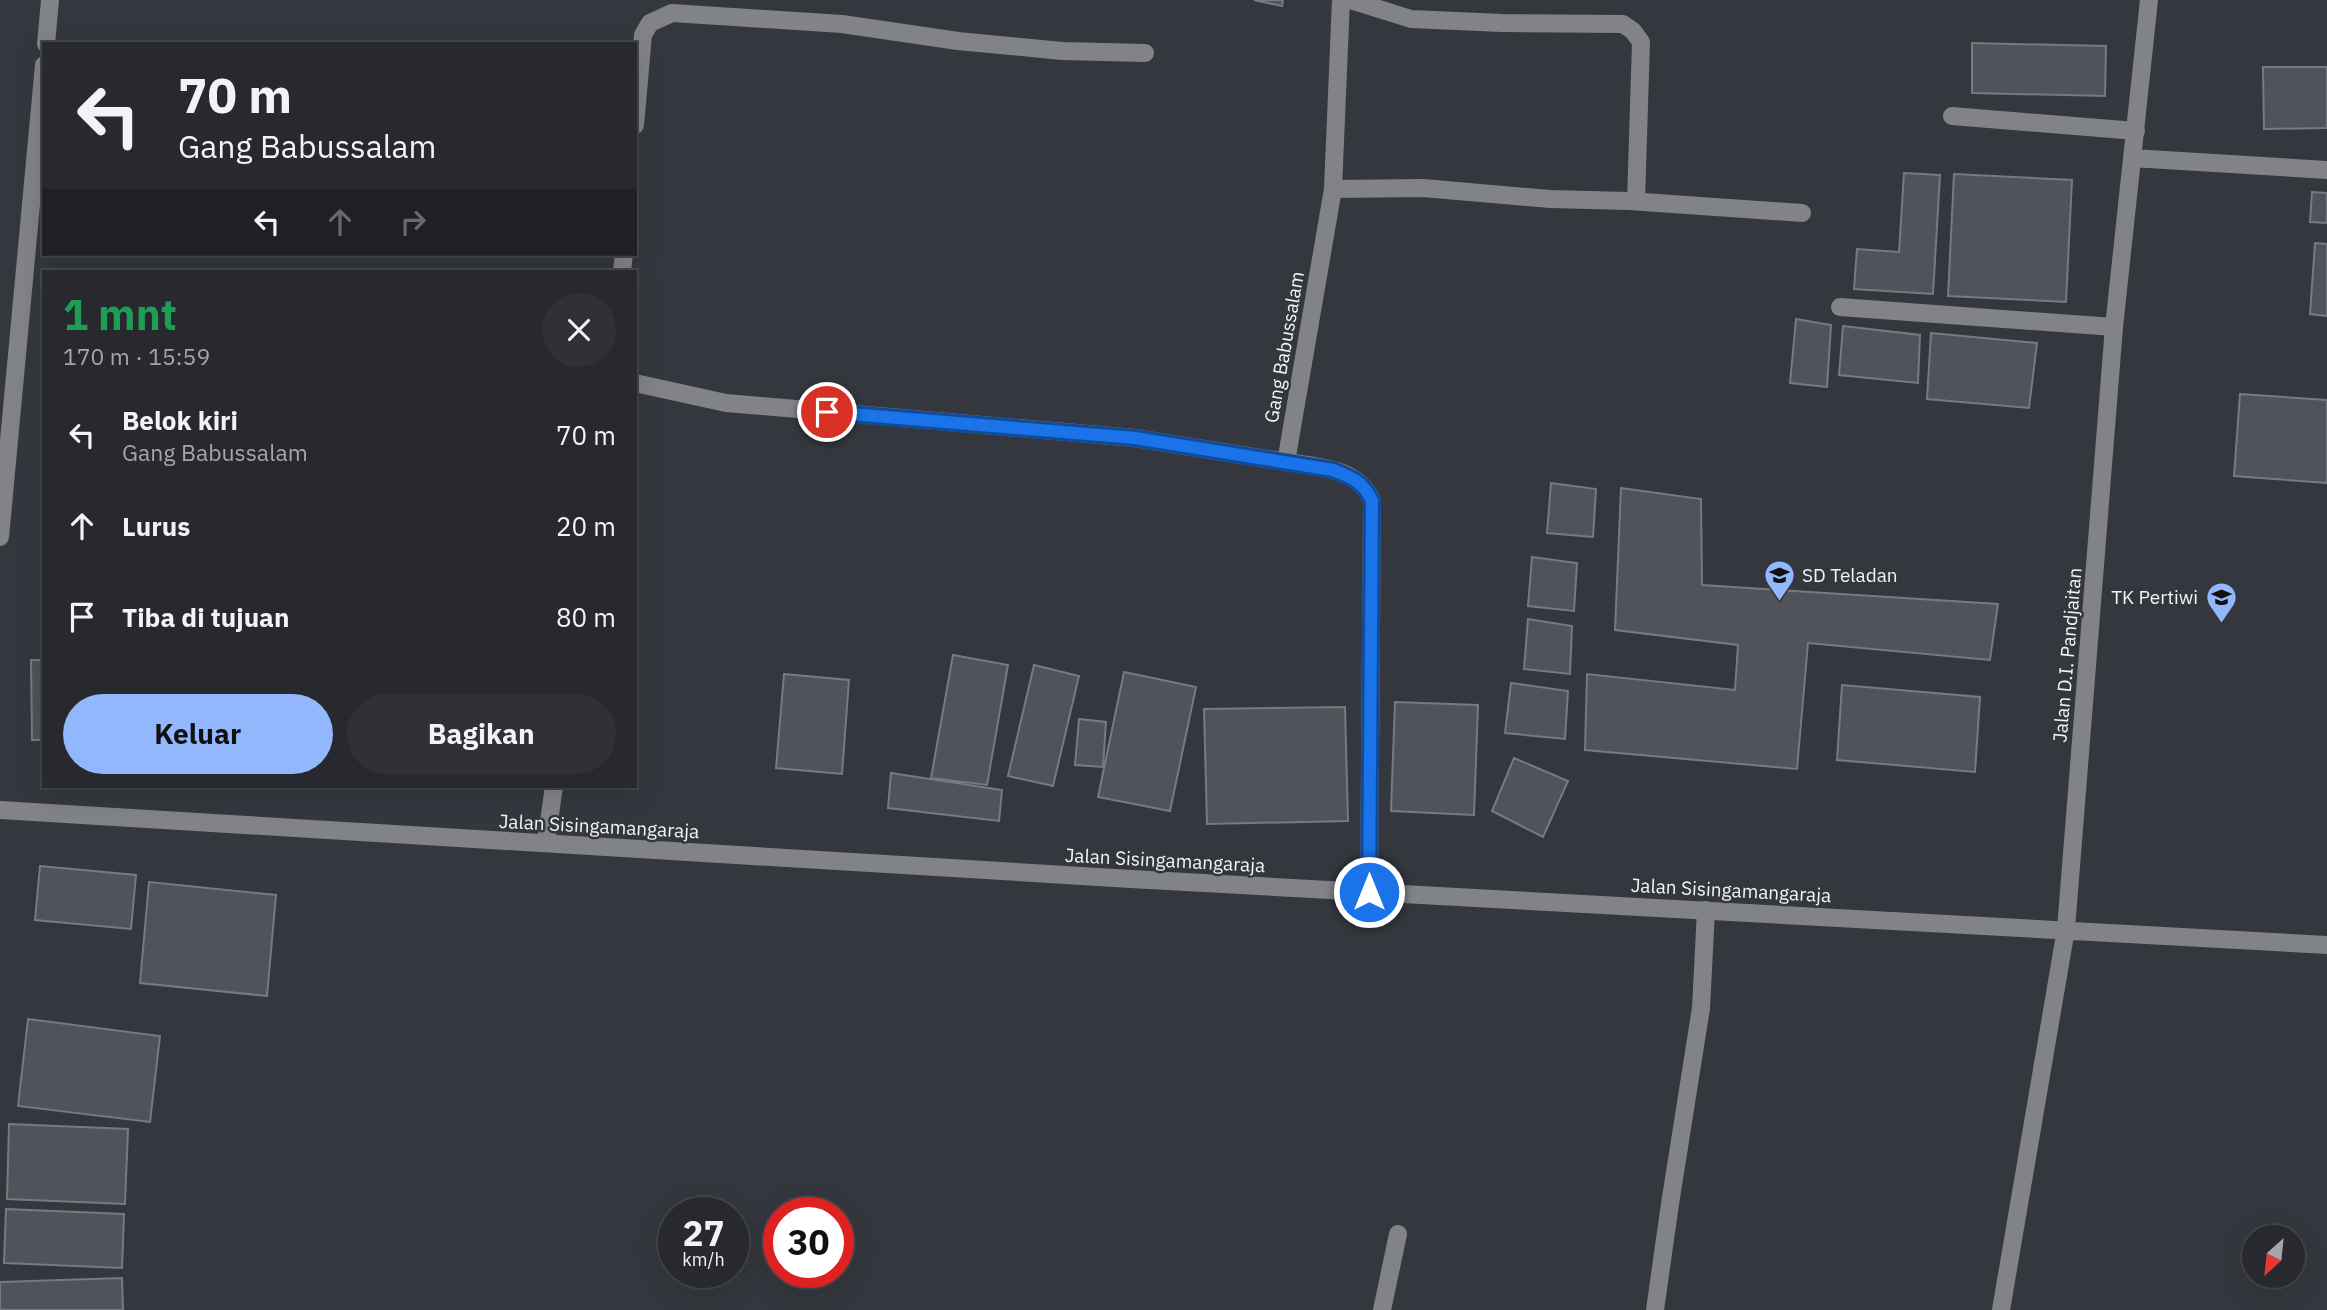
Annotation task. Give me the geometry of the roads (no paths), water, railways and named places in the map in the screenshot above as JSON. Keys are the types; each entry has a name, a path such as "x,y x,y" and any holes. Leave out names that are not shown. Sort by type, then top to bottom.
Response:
{"street":[{"path":"46,42 50,0"},
{"name":"Gang Babussalam","path":"1286,462 1333,189 1341,0"},
{"path":"1350,0 1411,19 1623,24 1633,31 1641,42 1636,201"},
{"name":"Jalan D.I. Pandjaitan","path":"2001,1310 2066,929 2114,327 2149,0"},
{"path":"637,102 643,35 650,23 672,13 842,24 958,41 1062,51 1145,53"},
{"path":"0,537 42,86"},
{"path":"1952,116 2136,131"},
{"path":"2132,158 2327,170"},
{"path":"1333,189 1423,188 1550,200 1636,201 1802,213"},
{"path":"1840,307 2114,327"},
{"path":"637,383 726,403 1135,438 1333,470 1353,478 1367,488 1372,501 1369,892"},
{"path":"546,843 554,788"},
{"name":"Jalan Sisingamangaraja","path":"0,810 1369,892 2327,945"},
{"path":"1655,1310 1701,1008 1706,910"},
{"path":"1382,1310 1398,1234"}],"place":[{"name":"SD Teladan","path":"1779,602"},
{"name":"TK Pertiwi","path":"2221,624"}]}
